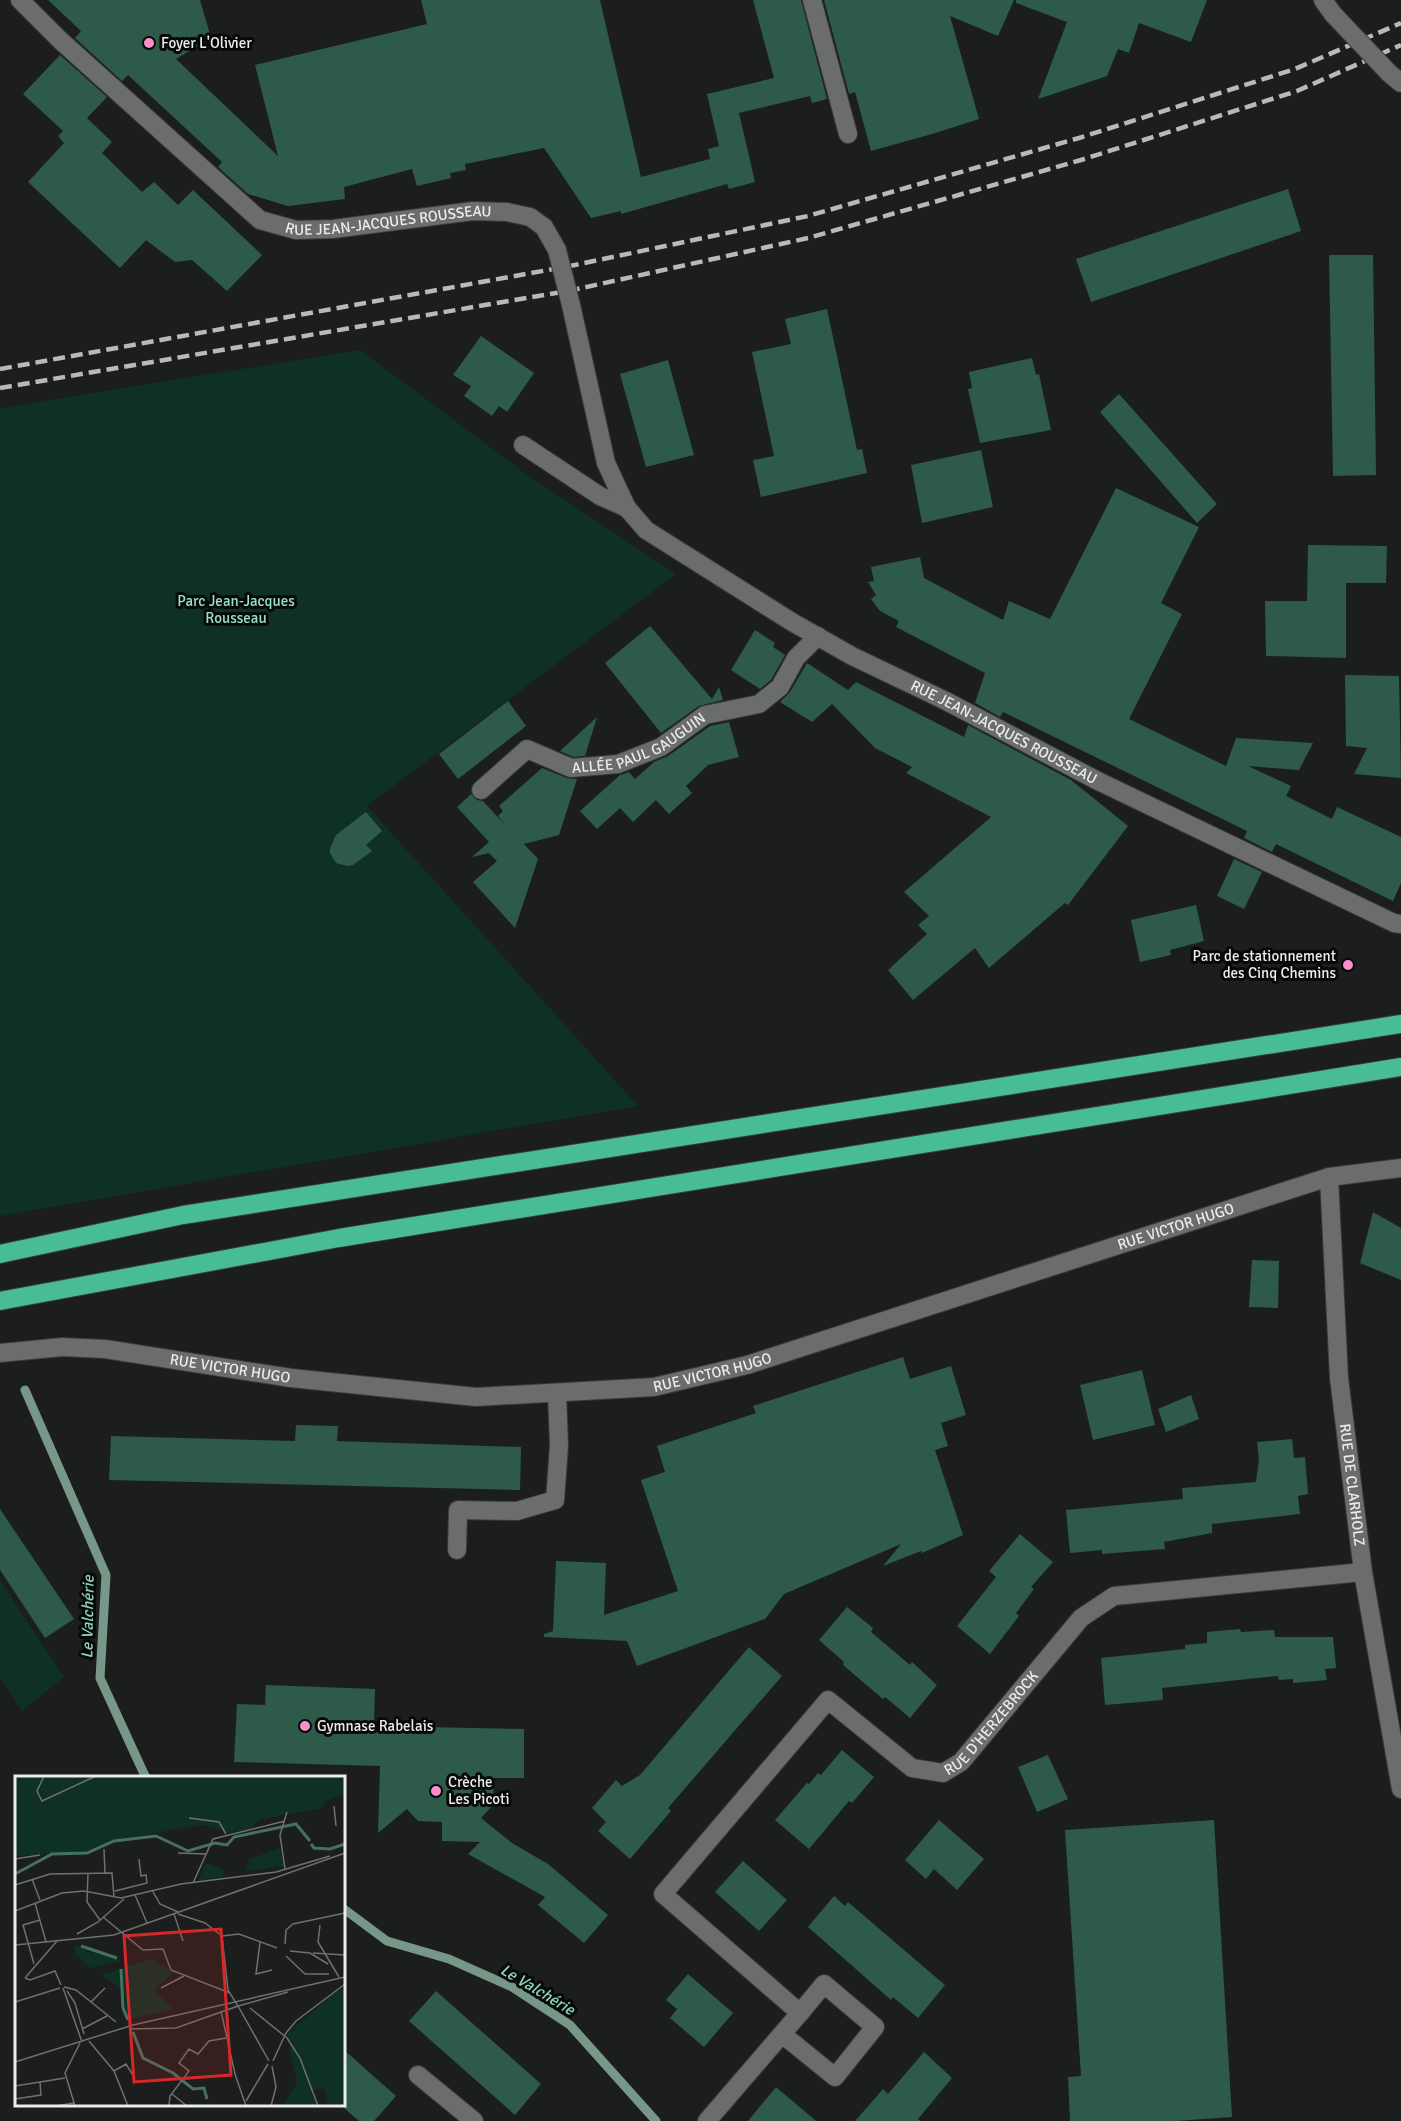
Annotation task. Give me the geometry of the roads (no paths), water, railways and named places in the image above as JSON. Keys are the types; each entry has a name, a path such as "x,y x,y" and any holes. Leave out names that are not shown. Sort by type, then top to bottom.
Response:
{"highway":[{"path":"0,1254 183,1215 1401,1024"},
{"path":"0,1301 350,1236 1401,1066"}],"street":[{"name":"RUE JEAN-JACQUES ROUSSEAU","path":"20,0 60,40 260,220 296,230 333,229 473,211 507,212 530,217 544,227 557,250 606,463 627,508 646,530 792,622 852,656 946,701 1098,780 1394,923 1401,924"},
{"path":"812,0 848,134"},
{"path":"1328,7 1395,78"},
{"name":"RUE JEAN-JACQUES ROUSSEAU","path":"523,445 600,496 627,508"},
{"name":"ALLÉE PAUL GAUGUIN","path":"481,790 527,749 571,768 618,764 661,747 705,715 759,704 780,687 796,658 818,636"},
{"name":"RUE VICTOR HUGO","path":"0,1353 18,1349 62,1347 105,1349 291,1378 476,1397 654,1387 747,1365 1329,1177 1401,1168"},
{"name":"RUE DE CLARHOLZ","path":"1329,1177 1339,1378 1363,1572 1401,1789"},
{"path":"457,1550 458,1510 517,1511 555,1500 559,1446 557,1394"},
{"name":"RUE D'HERZEBROCK","path":"800,2013 663,1894 828,1700 912,1768 943,1773 961,1762 1081,1618 1114,1596 1363,1572"},
{"path":"707,2121 824,1984 875,2027 835,2077 782,2034"},
{"path":"418,2075 474,2121"}],"waterway":[{"name":"Le Valchérie","path":"25,1390 106,1575 100,1678 145,1776"},
{"name":"Le Valchérie","path":"345,1910 387,1941 449,1959 512,1987 570,2025 656,2121"}],"railway":[{"path":"0,369 570,266 808,216 1079,138 1295,69 1401,23"},
{"path":"0,388 573,290 808,238 1081,160 1297,91 1401,45"}],"place":[{"name":"Foyer L'Olivier","path":"149,43"},
{"name":"Parc de stationnement des Cinq Chemins","path":"1348,965"},
{"name":"Gymnase Rabelais","path":"305,1726"},
{"name":"Crèche Les Picoti","path":"436,1791"}],"park label":[{"name":"Parc Jean-Jacques Rousseau","path":"236,610"}]}
